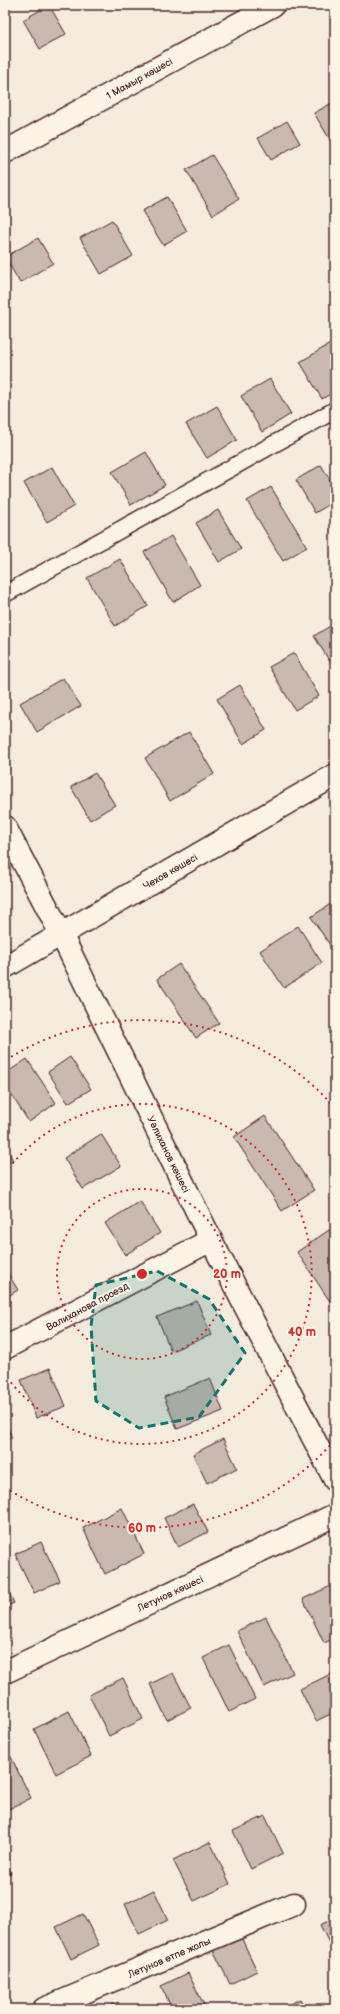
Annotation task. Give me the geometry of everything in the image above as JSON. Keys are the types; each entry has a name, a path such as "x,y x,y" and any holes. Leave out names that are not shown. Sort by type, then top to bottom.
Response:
{"street":[{"name":"1 Мамыр көшесі","path":"5,152 273,5"},
{"name":"Чехов көшесі","path":"5,967 335,775"},
{"name":"Уәлиханов көшесі","path":"5,827 61,934 211,1240 335,1480"},
{"name":"Валиханова проезд","path":"5,1348 211,1240"},
{"name":"Летунов көшесі","path":"5,1672 335,1515"},
{"name":"Летунов өтпе жолы","path":"44,2009 294,1904"}],"lane":[{"path":"5,594 335,410"}],"highlighted area":[{"path":"157,1271 209,1299 245,1353 199,1417 139,1428 96,1401 91,1326 96,1285"}],"building":[{"path":"49,5 66,34 40,49 23,20"},
{"path":"332,103 335,107 335,148 314,113"},
{"path":"287,121 300,143 271,160 258,138"},
{"path":"212,155 239,199 213,215 186,170"},
{"path":"167,197 187,231 163,245 142,211"},
{"path":"112,220 133,256 101,274 80,238"},
{"path":"38,238 53,263 20,283 5,257"},
{"path":"335,341 335,391 322,399 300,362"},
{"path":"270,379 291,414 262,432 241,396"},
{"path":"217,406 237,440 207,458 186,424"},
{"path":"146,452 165,485 131,505 112,472"},
{"path":"321,465 335,488 335,501 315,513 296,480"},
{"path":"52,467 74,506 47,522 24,483"},
{"path":"271,487 307,547 283,561 247,501"},
{"path":"218,510 241,549 219,562 196,523"},
{"path":"171,536 200,585 173,602 144,552"},
{"path":"120,559 148,606 115,626 87,578"},
{"path":"335,623 335,670 314,636"},
{"path":"294,653 319,696 295,710 269,667"},
{"path":"63,678 81,706 37,732 20,703"},
{"path":"240,685 266,730 243,744 217,699"},
{"path":"189,732 214,774 170,801 145,758"},
{"path":"95,773 115,805 90,820 71,787"},
{"path":"335,901 335,946 332,948 311,917"},
{"path":"298,926 322,963 284,988 260,951"},
{"path":"179,964 219,1023 196,1038 157,979"},
{"path":"70,1057 91,1089 68,1103 48,1072"},
{"path":"27,1059 56,1103 29,1122 5,1085 5,1074"},
{"path":"265,1116 314,1190 282,1211 234,1137"},
{"path":"101,1134 121,1166 83,1189 64,1158"},
{"path":"5,1146 13,1160 5,1165"},
{"path":"140,1201 160,1233 125,1255 105,1223"},
{"path":"329,1230 335,1239 335,1309 297,1252"},
{"path":"5,1269 18,1290 5,1298"},
{"path":"197,1301 211,1335 171,1351 157,1317"},
{"path":"50,1368 66,1406 36,1418 21,1380"},
{"path":"210,1378 223,1411 177,1429 164,1397"},
{"path":"5,1422 12,1438 5,1441"},
{"path":"223,1439 237,1468 207,1483 193,1454"},
{"path":"193,1504 208,1532 178,1547 164,1518"},
{"path":"122,1508 144,1554 105,1574 83,1528"},
{"path":"41,1542 60,1581 34,1593 15,1554"},
{"path":"335,1584 335,1638 324,1643 303,1599"},
{"path":"5,1585 14,1603 5,1607"},
{"path":"266,1617 293,1673 264,1687 237,1631"},
{"path":"229,1645 255,1699 229,1712 203,1658"},
{"path":"335,1672 335,1712 316,1721 300,1689"},
{"path":"173,1673 191,1708 167,1720 150,1684"},
{"path":"123,1678 143,1719 109,1736 89,1695"},
{"path":"69,1711 91,1756 56,1774 34,1729"},
{"path":"10,1755 31,1798 5,1811 5,1757"},
{"path":"265,1816 283,1853 251,1869 233,1831"},
{"path":"210,1842 230,1884 194,1901 173,1860"},
{"path":"5,1860 11,1873 5,1876"},
{"path":"154,1890 168,1920 139,1934 125,1904"},
{"path":"83,1914 99,1945 71,1959 56,1927"},
{"path":"335,1918 335,1955 320,1925"},
{"path":"241,1937 257,1971 230,1984 213,1950"},
{"path":"188,1973 206,2009 172,2009 161,1986"},
{"path":"300,1999 305,2009 280,2009"},
{"path":"118,2002 122,2009 103,2009"}]}
